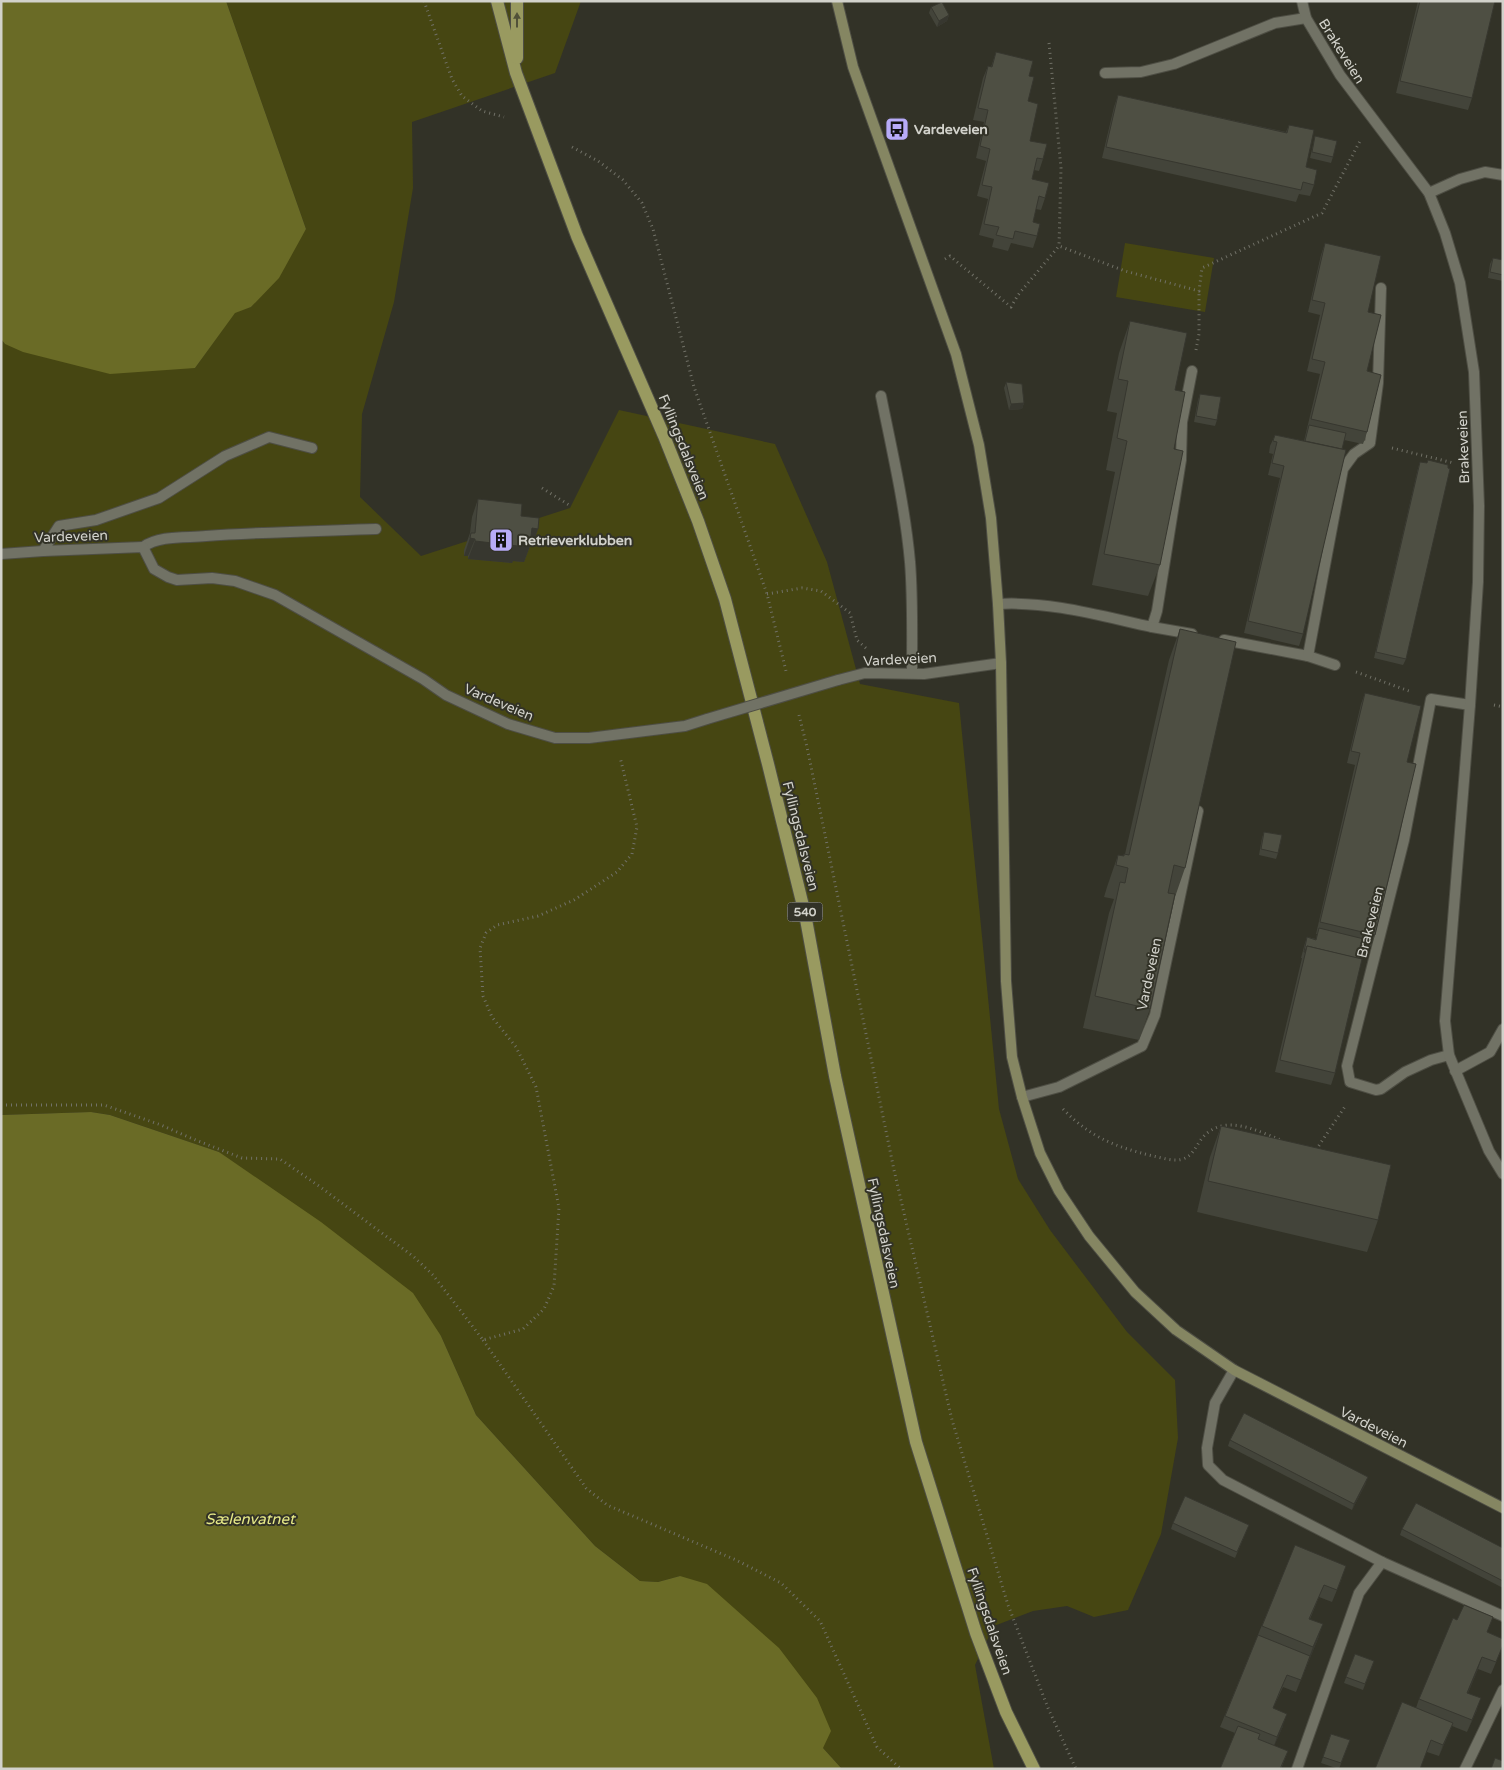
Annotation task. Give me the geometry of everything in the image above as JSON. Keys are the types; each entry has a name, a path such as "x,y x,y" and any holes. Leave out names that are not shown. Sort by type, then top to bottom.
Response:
{"main road":[{"name":"Fyllingsdalsveien","path":"497,1 516,73 577,236 671,453 698,521 724,599 768,764 805,914 835,1076 916,1442 976,1633 1006,1712 1034,1769"},
{"name":"Fyllingsdalsveien","path":"516,73 517,1"},
{"name":"Vardeveien","path":"838,1 854,68 956,354 979,445 991,518 998,604 1001,663 1006,981 1012,1057 1022,1097 1044,1161 1058,1191 1089,1236 1142,1298 1176,1330 1234,1370 1503,1508"}],"street":[{"name":"Brakeveien","path":"1302,1 1306,18 1340,75 1429,193 1445,233 1460,283 1474,372 1479,506 1478,582 1446,1021 1449,1055 1489,1151 1503,1174"},
{"name":"Brakeveien","path":"1105,73 1141,72 1174,64 1275,23 1306,18"},
{"path":"1429,193 1460,179 1485,172 1503,175"},
{"path":"1308,656 1343,469 1354,454 1370,443 1378,383 1381,288"},
{"path":"1152,626 1157,611 1182,460 1182,422 1192,371"},
{"path":"881,396 901,494 910,561 913,619 912,674"},
{"path":"43,551 59,526 96,520 159,498 225,456 269,437 312,448"},
{"name":"Vardeveien","path":"1,554 142,547 165,539 376,529"},
{"name":"Vardeveien","path":"142,547 154,569 168,577 177,580 212,578 235,581 275,595 423,679 446,695 508,724 555,738 588,738 685,726 865,673 924,674 1001,663"},
{"path":"998,604 1046,605 1308,656 1335,665"},
{"name":"Brakeveien","path":"1358,1085 1350,1082 1347,1066 1404,840 1431,699"},
{"path":"1431,699 1470,705"},
{"name":"Vardeveien","path":"1022,1097 1046,1092 1129,1054 1142,1046 1155,1015 1200,800"},
{"path":"1455,1071 1490,1052 1503,1029"},
{"path":"1358,1085 1376,1090 1381,1089 1405,1072 1431,1060 1449,1055"},
{"path":"1234,1370 1215,1403 1206,1448 1208,1465 1223,1480 1382,1562 1503,1616"},
{"path":"1297,1769 1359,1593 1382,1562"},
{"path":"1465,1769 1503,1690"}],"path":[{"path":"424,1 452,79 462,96 482,111 504,117"},
{"path":"926,269 950,256 1011,307 1059,246 1061,168 1049,43"},
{"path":"1192,371 1199,334 1199,291 1202,268 1322,213 1361,138 1376,124"},
{"path":"567,145 598,161 623,180 642,202 653,229 694,387 767,594 789,680"},
{"path":"1059,246 1124,271 1199,291"},
{"path":"1370,443 1478,469"},
{"path":"542,488 569,505"},
{"path":"767,594 802,588 821,591 850,613 857,640 870,651"},
{"path":"1335,665 1431,699"},
{"name":"Fyllingsdalsveien","path":"797,709 807,748 894,1170 952,1420 1008,1605 1048,1708 1076,1769"},
{"path":"483,1340 523,1329 544,1309 554,1286 559,1208 536,1087 516,1047 492,1016 483,996 480,948 486,933 497,925 538,916 574,900 617,872 632,854 636,827 614,735"},
{"path":"1315,1152 1358,1085"},
{"path":"1046,1092 1075,1121 1103,1140 1124,1149 1174,1160 1183,1159 1192,1154 1204,1136 1216,1128 1230,1124 1240,1125 1287,1142"},
{"path":"1,1105 104,1105 162,1125 193,1140 242,1158 280,1159 319,1186 414,1257 433,1275 483,1340 586,1488 607,1505 736,1560 781,1583 805,1605 820,1621 877,1747 901,1769"}],"shaded area":[{"path":"226,1 581,1 555,73 412,122 413,188 394,302 362,414 360,497 421,556 570,508 619,410 775,444 827,562 860,684 959,703 999,1109 1018,1179 1050,1230 1127,1332 1175,1380 1178,1438 1161,1534 1128,1610 1094,1617 1067,1606 1033,1611 994,1626 975,1665 994,1769 842,1769 680,1576 658,1582 640,1581 595,1546 476,1415 441,1336 219,1152 110,1115 91,1112 1,1115 1,339 5,344 195,368 235,312 251,307 306,229"},
{"path":"1125,243 1214,258 1205,312 1116,297"}],"water":[{"path":"1,1 226,1 306,229 279,278 251,307 235,313 195,368 110,374 23,352 5,344 1,339"},
{"name":"Sælenvatnet","path":"91,1112 110,1115 219,1152 321,1222 413,1293 441,1336 476,1415 595,1546 640,1581 658,1582 680,1576 707,1584 779,1648 817,1698 831,1731 823,1748 842,1769 1,1769 1,1115"}],"building":[{"path":"1420,1 1495,1 1472,98 1400,81"},
{"path":"942,2 949,15 939,21 931,7"},
{"path":"996,52 1033,61 1029,76 1034,77 1028,101 1038,104 1030,141 1047,144 1043,159 1037,158 1032,179 1049,183 1045,198 1039,196 1033,222 1040,224 1037,236 1015,231 1013,239 996,235 999,227 984,224 992,187 982,185 990,149 980,146 988,110 978,108 988,66 992,67"},
{"path":"1118,95 1287,133 1289,125 1314,130 1306,167 1317,170 1314,185 1303,182 1301,190 1106,147"},
{"path":"1315,136 1337,141 1333,157 1312,152"},
{"path":"1325,243 1381,256 1368,312 1381,315 1367,371 1381,375 1367,432 1311,419 1325,362 1312,359 1325,303 1312,300"},
{"path":"1493,258 1503,260 1503,275 1490,272"},
{"path":"1130,321 1187,333 1175,390 1185,392 1174,449 1183,451 1160,565 1104,554 1127,441 1117,438 1128,381 1118,379"},
{"path":"1006,382 1022,384 1024,403 1011,404"},
{"path":"1200,394 1221,397 1217,420 1196,416"},
{"path":"1309,425 1346,433 1342,449 1305,441"},
{"path":"1275,435 1346,450 1303,634 1248,621 1284,466 1272,463 1277,442 1273,441"},
{"path":"1428,460 1448,465 1450,469 1406,659 1376,652 1420,462 1427,463"},
{"path":"478,499 522,504 521,516 539,518 538,529 532,528 530,544 519,543 518,546 475,541 475,539 470,538 471,533 475,533"},
{"path":"1180,629 1236,642 1185,868 1174,865 1168,893 1175,894 1150,1009 1095,996 1120,882 1125,883 1128,868 1116,865 1118,855 1129,855"},
{"path":"1365,693 1421,706 1407,762 1416,764 1375,935 1320,922 1360,753 1351,751"},
{"path":"1264,832 1282,835 1278,853 1261,849"},
{"path":"1319,928 1364,939 1360,959 1307,946 1304,952 1307,937 1316,940"},
{"path":"1307,946 1362,959 1335,1073 1280,1060"},
{"path":"1221,1126 1391,1165 1378,1220 1208,1181"},
{"path":"1244,1413 1368,1477 1354,1504 1230,1440"},
{"path":"1185,1496 1249,1525 1237,1552 1173,1523"},
{"path":"1416,1503 1503,1548 1503,1581 1402,1529"},
{"path":"1295,1545 1346,1566 1337,1590 1324,1585 1309,1619 1323,1624 1313,1647 1262,1626"},
{"path":"1464,1605 1493,1617 1487,1632 1503,1639 1503,1645 1496,1662 1482,1657 1467,1693 1481,1698 1472,1720 1419,1699 1453,1618 1457,1620"},
{"path":"1258,1635 1310,1656 1301,1680 1287,1675 1273,1708 1287,1714 1277,1737 1225,1716"},
{"path":"1355,1654 1374,1661 1365,1684 1346,1677"},
{"path":"1402,1702 1453,1723 1443,1745 1431,1740 1420,1769 1375,1769"},
{"path":"1238,1726 1260,1734 1258,1739 1288,1751 1280,1769 1220,1769"},
{"path":"1331,1734 1350,1740 1341,1763 1323,1757"},
{"path":"1495,1758 1503,1761 1503,1769 1491,1769"}],"place":[{"name":"Vardeveien","path":"897,129"},
{"name":"Retrieverklubben","path":"501,540"}]}
